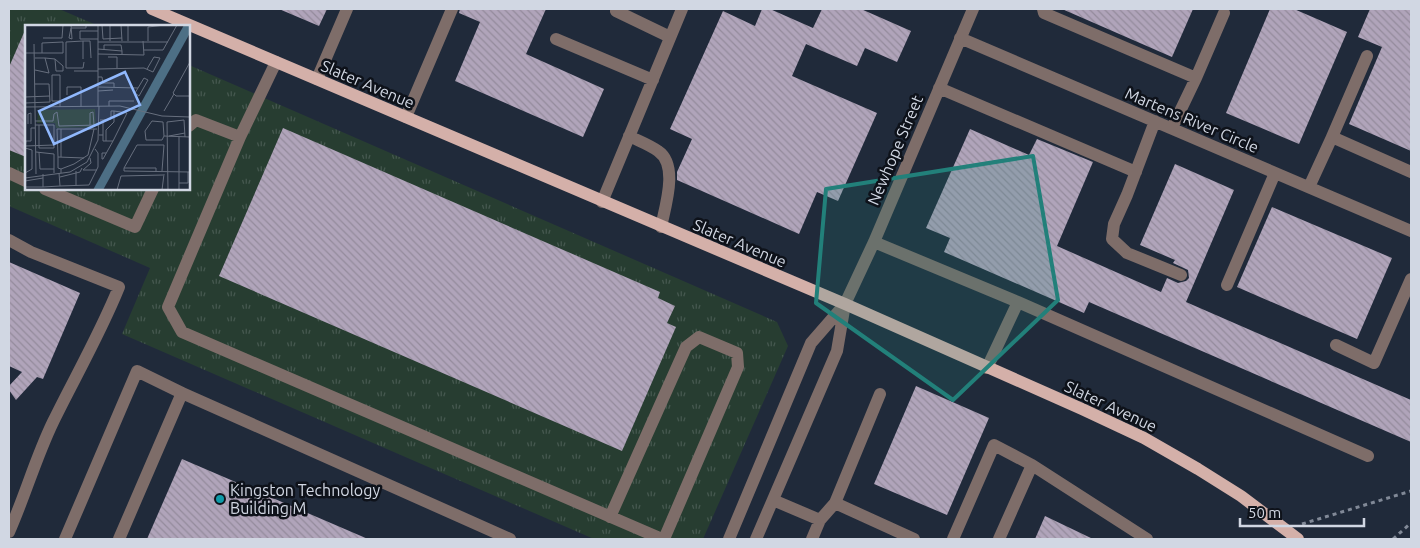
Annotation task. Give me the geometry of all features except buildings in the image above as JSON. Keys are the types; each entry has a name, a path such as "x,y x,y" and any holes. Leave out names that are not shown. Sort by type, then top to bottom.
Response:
{"main road":[{"name":"Slater Avenue","path":"152,9 172,13 276,62 845,304 1144,438 1241,496 1298,539"}],"street":[{"path":"317,79 348,9"},
{"path":"406,118 452,9"},
{"path":"602,202 682,9"},
{"name":"Newhope Street","path":"756,539 837,351 845,304 874,242 973,9"},
{"path":"1043,9 1044,13 1196,78"},
{"path":"616,11 670,37"},
{"path":"1172,128 1224,13"},
{"name":"Martens River Circle","path":"960,38 1411,231"},
{"path":"556,39 653,80"},
{"path":"1309,187 1367,56"},
{"path":"276,62 240,137 168,307 182,332 610,517 663,539 738,367 737,353 699,338 686,348 610,517"},
{"path":"938,88 1136,172"},
{"path":"190,125 196,120 240,137"},
{"path":"1155,122 1114,224 1112,239 1127,253 1181,276"},
{"path":"629,136 660,151 665,159 669,176 669,190 661,226"},
{"path":"1332,137 1411,172"},
{"path":"9,173 25,181"},
{"path":"1228,285 1275,173"},
{"path":"47,190 135,227 153,190"},
{"path":"9,240 31,252 119,287 108,314 52,424 9,532"},
{"path":"874,242 1018,302 1368,456"},
{"path":"1336,345 1374,363 1411,279"},
{"path":"987,368 1018,302"},
{"name":"Newhope Street","path":"729,539 811,343 845,304"},
{"path":"65,539 137,371 182,393 510,539"},
{"path":"119,539 182,393"},
{"path":"815,538 820,520 834,503 880,394"},
{"path":"953,539 994,445 1032,465 1147,539"},
{"path":"998,539 1032,465"},
{"path":"773,500 820,520"},
{"path":"834,503 914,539"}],"path":[{"path":"1285,528 1411,492"},
{"path":"1393,539 1411,524"}],"highlighted area":[{"path":"1033,156 1058,300 953,400 816,303 826,189"}],"green space":[{"path":"9,9 59,9 97,25 25,25 25,190 190,190 190,65 777,322 788,346 703,539 594,539 122,334 150,268 9,206"}],"place":[{"name":"Kingston Technology Building M","path":"220,499"}]}
